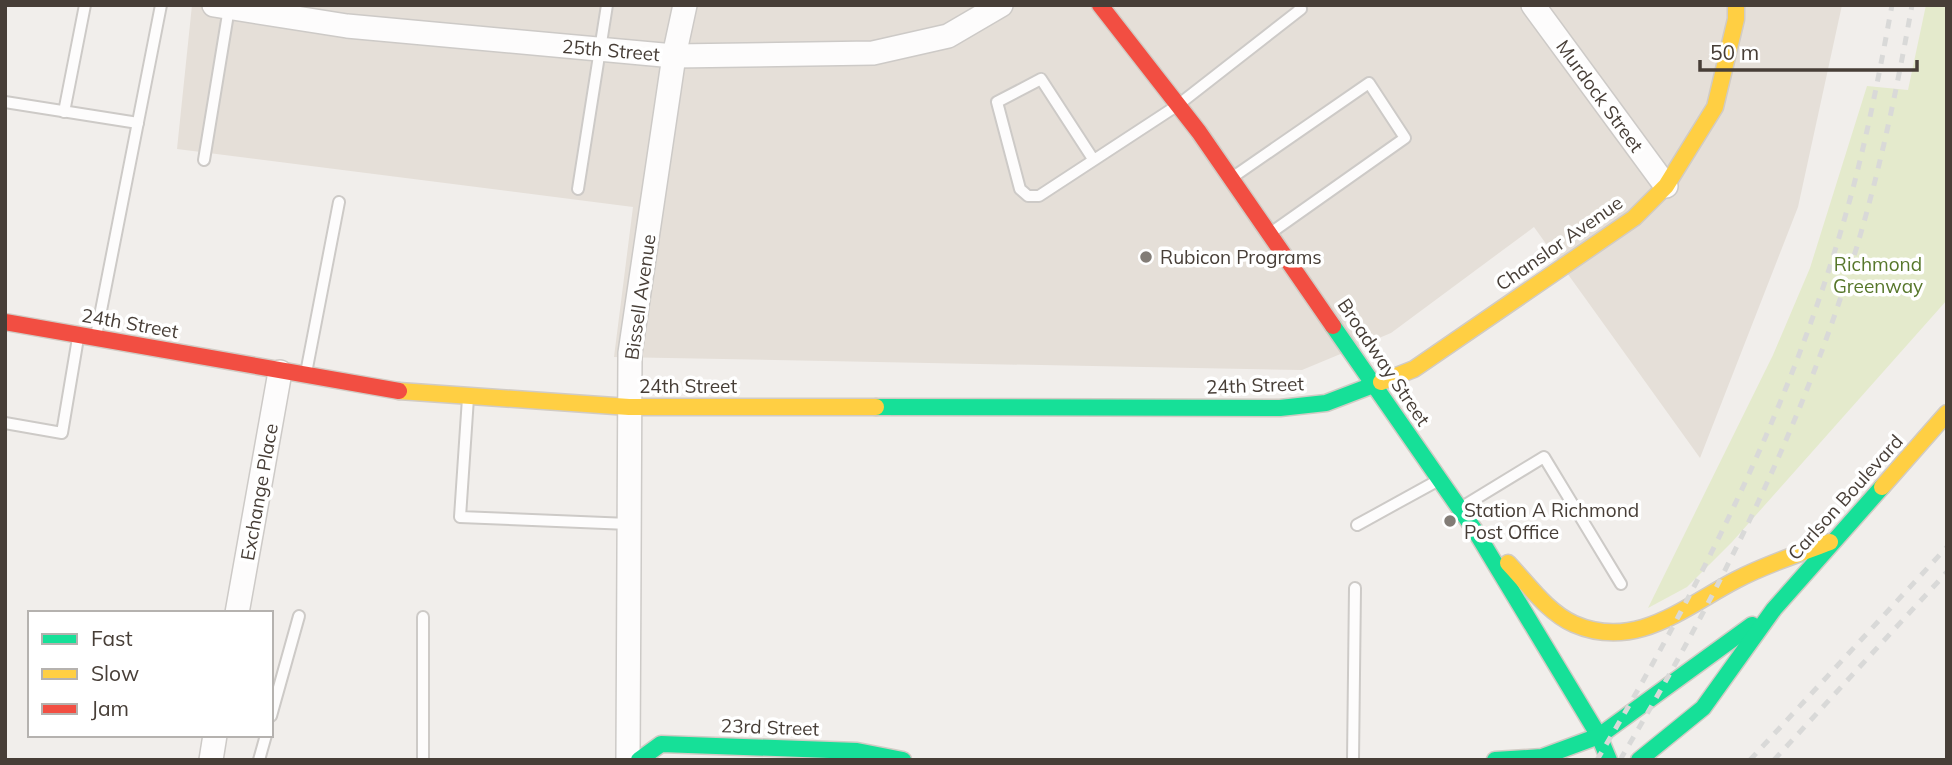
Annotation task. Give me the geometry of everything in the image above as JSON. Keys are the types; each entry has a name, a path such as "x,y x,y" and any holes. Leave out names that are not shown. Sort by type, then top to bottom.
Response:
{"street":[{"name":"Bissell Avenue","path":"628,760 630,352 674,56 685,5"},
{"name":"25th Street","path":"221,6 347,26 674,56 873,53 948,36 1001,5"},
{"name":"Broadway Street","path":"1100,5 1231,178 1476,532 1599,736 1609,760"},
{"name":"Murdock Street","path":"1533,5 1666,186"},
{"name":"Chanslor Avenue","path":"1374,383 1414,369 1634,218 1666,186 1714,107 1736,19 1736,5"},
{"name":"24th Street","path":"5,322 400,391 629,407 1280,408 1326,403 1374,383"},
{"name":"Exchange Place","path":"237,611 280,372"},
{"name":"Carlson Boulevard","path":"1639,760 1703,708 1774,609 1947,413"},
{"path":"1476,532 1558,613 1574,624 1610,633 1631,632 1662,625 1737,580 1834,540"},
{"name":"Carlson Boulevard","path":"1599,736 1774,609"},
{"path":"1496,760 1542,757 1599,736"},
{"path":"211,760 215,737"},
{"name":"23rd Street","path":"639,760 661,744 682,744 857,751 903,760"}],"lane":[{"path":"64,112 85,5"},
{"path":"96,338 161,5"},
{"path":"578,189 607,5"},
{"path":"1093,159 1041,79 998,102 1020,189 1028,196 1039,196 1178,105 1301,9 1299,5"},
{"path":"204,160 221,6"},
{"path":"1231,178 1369,83 1405,138 1269,233"},
{"path":"5,102 138,123"},
{"path":"305,375 339,202"},
{"path":"5,424 62,433 78,335"},
{"path":"468,397 460,517 629,524"},
{"path":"1460,509 1544,457 1621,584"},
{"path":"1357,525 1439,480"},
{"path":"1353,760 1354,589"},
{"path":"273,709 299,616"},
{"path":"423,617 423,760"},
{"path":"259,760 265,737"}],"shaded area":[{"path":"192,5 1842,5 1798,207 1700,458 1534,227 1391,333 1302,370 614,357 633,207 177,149"}],"green space":[{"name":"Richmond Greenway","path":"1926,5 1947,5 1947,300 1732,542 1687,587 1648,608 1773,355 1810,268 1867,86 1908,90"}],"railway":[{"path":"1597,760 1706,564 1739,496 1797,359 1823,288 1852,191 1892,5"},
{"path":"1620,760 1693,632 1727,566 1760,499 1818,362 1864,222 1891,114 1912,5"},
{"path":"1750,760 1947,547"},
{"path":"1774,760 1947,572"}],"traffic: fast":[{"path":"1333,326 1476,532 1599,736 1609,760"},
{"path":"876,407 1280,408 1326,403 1381,382"},
{"path":"1639,760 1703,708 1774,609 1882,487"},
{"path":"1495,760 1542,757 1599,736 1752,625"},
{"path":"639,760 661,744 857,751 903,760"}],"traffic: slow":[{"path":"1381,382 1414,369 1634,218 1666,186 1715,107 1736,19 1736,5"},
{"path":"399,391 629,407 876,407"},
{"path":"1882,487 1947,413"},
{"path":"1508,563 1547,605 1564,619 1597,631 1618,632 1659,622 1747,574 1830,542"}],"traffic: jam":[{"path":"1100,5 1199,132 1333,326"},
{"path":"5,322 399,391"}],"place":[{"name":"Rubicon Programs","path":"1146,257"},
{"name":"Station A Richmond Post Office","path":"1450,521"}]}
